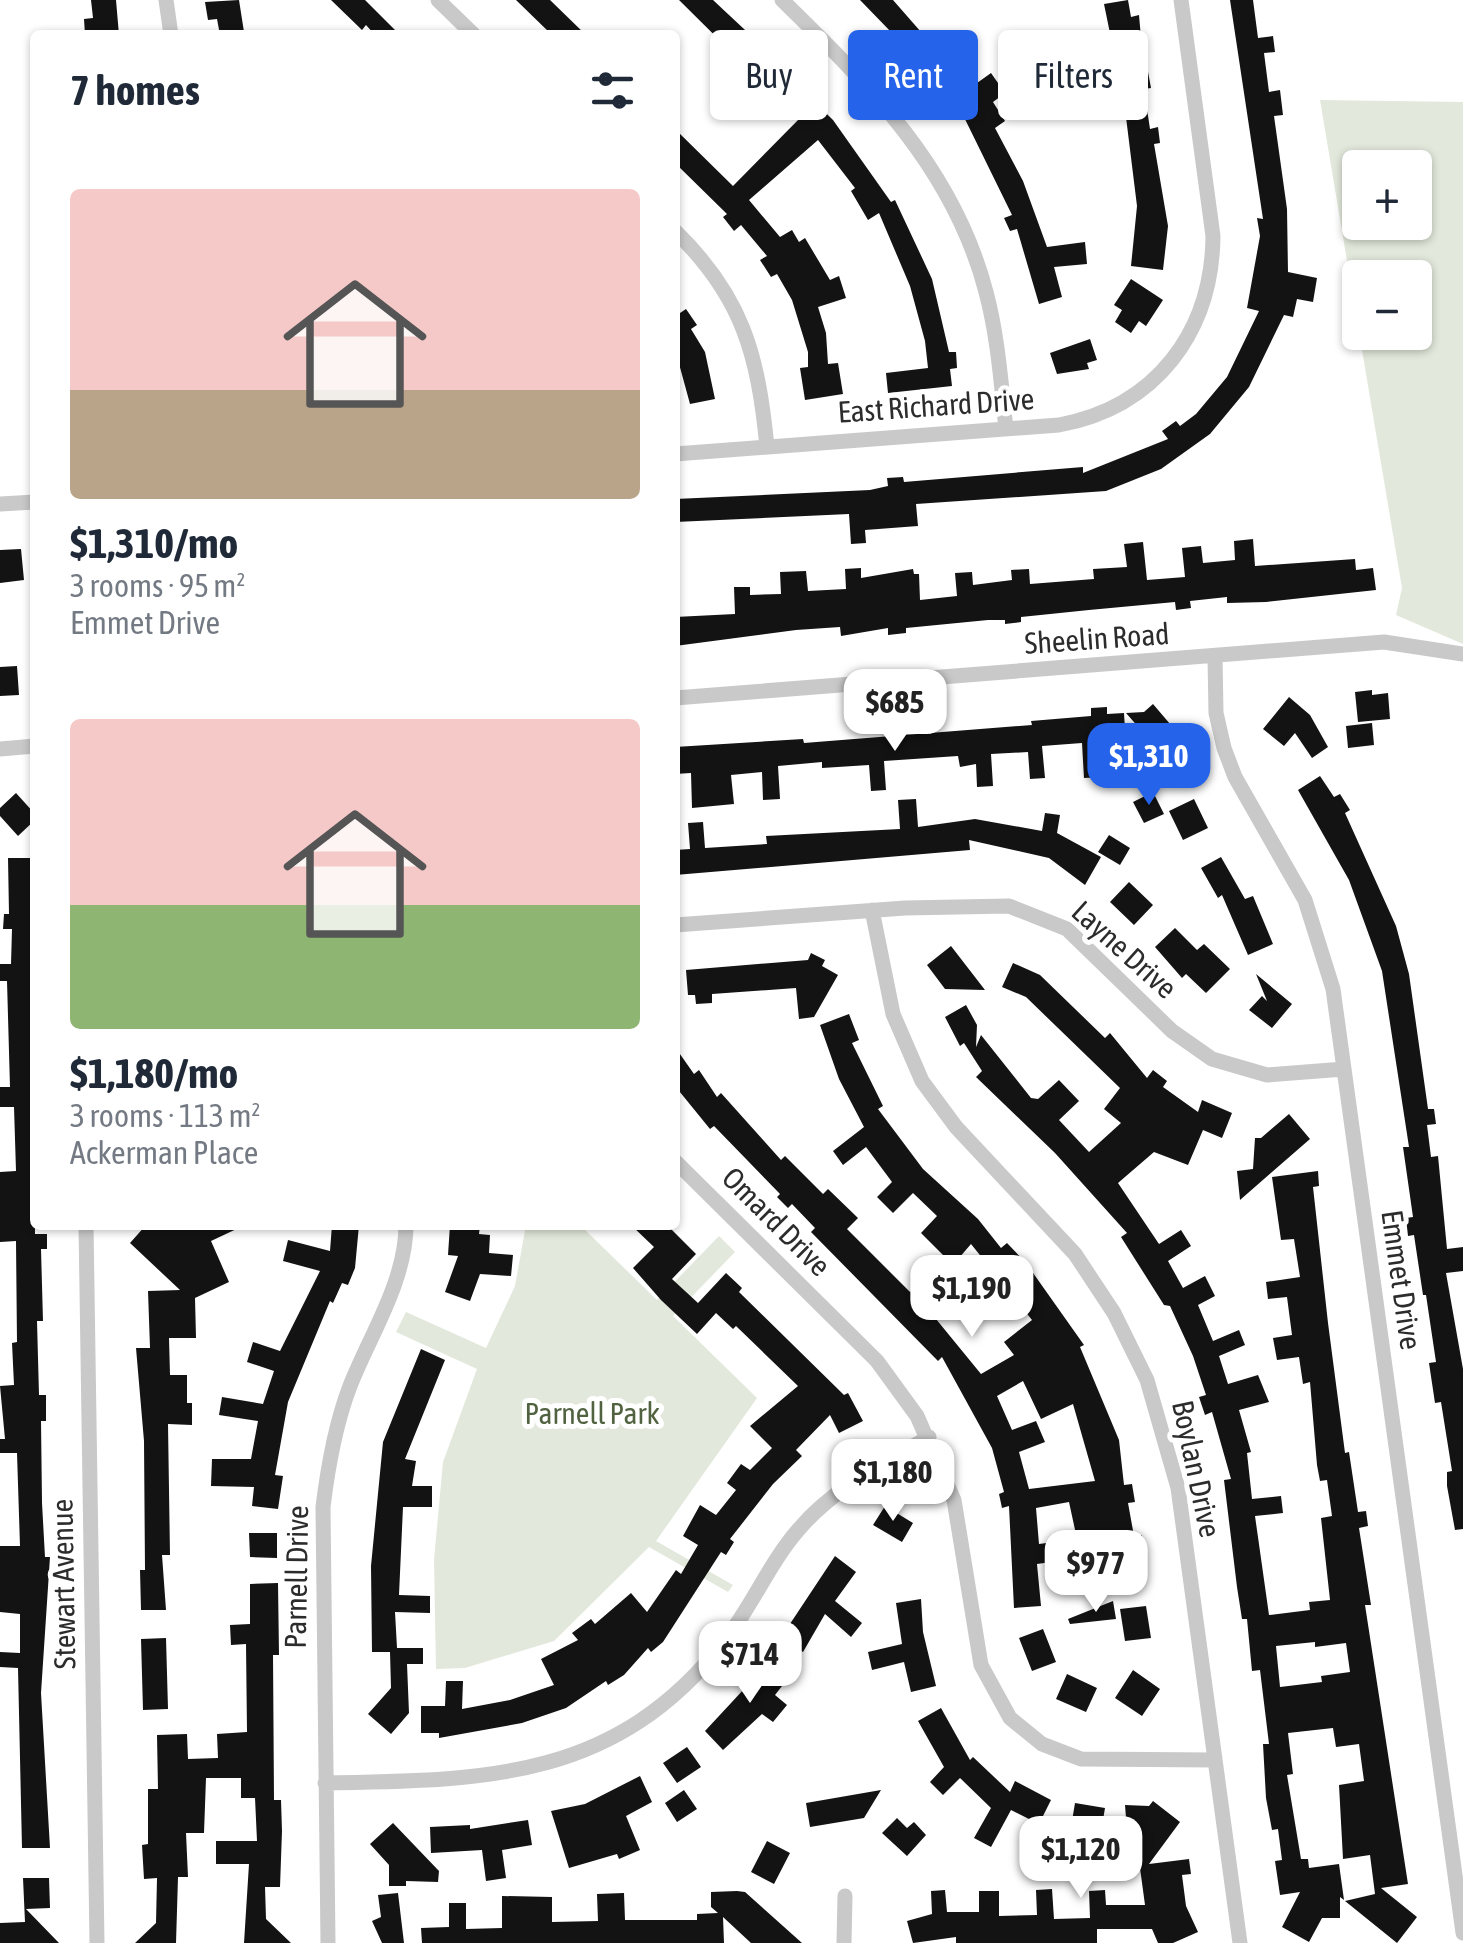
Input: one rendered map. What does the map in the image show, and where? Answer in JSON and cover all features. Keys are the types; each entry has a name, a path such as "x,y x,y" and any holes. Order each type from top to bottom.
{"street":[{"path":"166,0 170,30"},
{"path":"438,0 469,30"},
{"path":"782,0 874,90 943,185 986,292 1006,428"},
{"name":"East Richard Drive","path":"680,454 1059,425 1106,411 1156,379 1178,354 1206,302 1213,236 1180,0"},
{"path":"680,236 712,270 745,328 760,381 767,447"},
{"path":"0,504 30,502"},
{"name":"Sheelin Road","path":"680,698 1384,642 1463,654"},
{"name":"Emmet Drive","path":"1215,657 1216,713 1224,748 1250,805 1292,872 1316,929 1333,988 1463,1933"},
{"path":"0,749 30,746"},
{"name":"Layne Drive","path":"680,925 987,903 1032,911 1085,943 1172,1030 1212,1059 1266,1075 1344,1069"},
{"name":"Boylan Drive","path":"872,910 893,1014 922,1081 956,1127 1074,1254 1114,1313 1147,1380 1178,1488 1240,1943"},
{"name":"Omard Drive","path":"680,1166 877,1361 928,1436 954,1500 981,1665 992,1693 1010,1718 1042,1744 1081,1759 1215,1760"},
{"name":"Stewart Avenue","path":"86,1230 97,1943"},
{"name":"Parnell Drive","path":"328,1943 322,1539 327,1476 348,1392 402,1260 405,1230"},
{"path":"325,1783 496,1776 562,1759 622,1732 665,1702 709,1660 785,1546 816,1510 850,1483 928,1436"},
{"path":"844,1943 845,1896"}],"green space":[{"path":"1320,100 1463,102 1463,644 1396,615 1402,588 1362,350 1432,350 1432,260 1347,260 1344,240 1432,240 1432,150 1342,150 1342,231"},
{"name":"Parnell Park","path":"525,1230 585,1230 657,1300 719,1236 735,1252 673,1316 757,1398 656,1541 733,1585 728,1592 649,1547 554,1641 465,1668 436,1669 434,1560 443,1462 477,1369 396,1332 406,1312 486,1348 515,1286"}],"building":[{"path":"91,0 116,0 119,30 85,30 84,19 93,18"},
{"path":"239,0 244,30 219,30 217,19 208,20 205,2"},
{"path":"331,0 365,0 395,30 370,30 366,25 362,30"},
{"path":"516,0 550,0 581,30 547,30"},
{"path":"679,0 713,0 745,30 710,31"},
{"path":"860,0 893,0 919,30 889,30"},
{"path":"1128,0 1131,17 1139,15 1140,30 1109,30 1104,4"},
{"path":"1230,0 1253,0 1258,38 1273,36 1275,52 1264,53 1269,92 1280,90 1283,115 1274,116 1287,209 1288,272 1317,278 1313,302 1297,299 1293,317 1284,315 1249,387 1210,434 1161,469 1106,491 916,504 918,526 865,530 866,543 851,544 849,514 680,522 680,499 870,490 888,486 887,478 903,477 904,482 1083,467 1083,473 1168,439 1162,431 1176,421 1180,426 1196,414 1227,377 1259,311 1247,308 1260,236 1257,218 1263,219"},
{"path":"991,73 998,83 998,98 993,102 998,120 1005,121 995,128 1023,181 1047,247 1085,242 1087,264 1054,267 1062,297 1039,304 1017,229 1010,231 1004,218 1012,215 965,120 978,120 978,82"},
{"path":"828,115 891,202 895,200 932,279 949,352 956,352 957,368 950,369 952,386 888,393 886,373 928,368 910,286 879,213 868,220 851,191 855,188 818,140 749,200 780,237 792,230 799,242 805,238 830,280 839,276 846,298 818,307 826,333 828,364 838,363 843,394 805,400 800,368 808,367 808,352 792,300 777,274 771,277 760,260 767,256 741,225 734,231 723,217 727,214 680,168 680,134 733,186 798,120 828,120"},
{"path":"1148,116 1150,129 1158,127 1160,143 1154,144 1168,226 1163,270 1131,266 1137,206 1126,120 1148,120"},
{"path":"1131,279 1163,300 1146,326 1139,321 1131,333 1115,322 1122,310 1114,305"},
{"path":"686,309 697,325 691,329 705,352 715,399 690,404 680,367 680,313"},
{"path":"1090,339 1097,360 1087,363 1089,369 1057,374 1050,353"},
{"path":"1253,539 1255,566 1355,559 1356,570 1373,568 1376,590 1266,602 1227,603 1227,597 1190,601 1191,608 1176,610 1175,602 1021,617 1021,622 1005,624 1005,620 988,620 906,628 906,633 888,635 888,628 841,636 840,627 680,645 680,617 735,614 734,587 750,587 750,595 781,594 780,572 806,571 808,591 846,589 845,569 861,568 861,578 913,569 914,574 919,574 920,600 957,596 955,573 972,572 973,585 1012,580 1011,570 1029,569 1030,584 1094,579 1093,569 1127,567 1124,544 1143,542 1147,580 1185,577 1182,548 1201,546 1203,563 1235,560 1234,541"},
{"path":"21,549 24,580 0,583 0,550"},
{"path":"17,666 19,695 0,696 0,667"},
{"path":"1372,690 1372,695 1388,693 1390,719 1358,722 1355,692"},
{"path":"1289,697 1310,715 1328,747 1312,758 1295,733 1284,746 1263,729"},
{"path":"1153,704 1176,731 1171,736 1183,762 1166,770 1155,746 1126,713 1144,712"},
{"path":"1107,707 1107,714 1124,713 1126,746 1099,747 1102,777 1084,778 1082,743 1042,746 1045,778 1030,779 1028,752 991,754 993,786 977,787 976,764 960,767 958,756 884,761 886,790 871,791 869,765 822,768 822,762 778,766 780,799 763,800 762,772 731,775 734,804 692,808 691,773 680,774 680,747 803,739 804,743 1032,725 1031,721 1091,716 1091,708"},
{"path":"1372,723 1374,745 1348,748 1346,726"},
{"path":"1320,776 1334,797 1340,794 1350,810 1345,813 1396,926 1409,974 1428,1109 1434,1109 1436,1124 1427,1125 1431,1157 1438,1156 1447,1249 1463,1247 1463,1271 1446,1273 1463,1369 1463,1529 1455,1530 1447,1486 1447,1472 1452,1471 1441,1402 1435,1403 1429,1363 1436,1362 1426,1295 1414,1235 1408,1236 1406,1218 1413,1217 1403,1147 1409,1147 1382,971 1349,880 1298,790"},
{"path":"1153,792 1164,814 1144,823 1133,802"},
{"path":"16,793 30,808 30,825 18,836 0,816 0,808"},
{"path":"916,799 918,827 975,819 1042,831 1045,813 1060,815 1057,833 1101,857 1085,885 1049,858 969,840 970,850 680,875 680,850 690,849 688,823 703,822 705,848 767,844 766,836 900,829 898,800"},
{"path":"1194,799 1208,828 1183,840 1169,811"},
{"path":"1109,835 1130,848 1120,865 1098,852"},
{"path":"1221,857 1245,899 1253,896 1273,944 1248,955 1222,895 1218,898 1201,868"},
{"path":"8,858 30,858 30,1230 47,1234 47,1249 41,1249 43,1321 37,1321 39,1395 46,1395 46,1421 41,1421 42,1503 45,1557 50,1557 41,1693 50,1848 22,1848 18,1668 0,1667 0,1652 20,1653 20,1614 0,1612 0,1546 20,1546 17,1453 0,1453 0,1439 5,1439 0,1386 14,1385 12,1343 17,1342 16,1241 0,1242 0,1172 16,1171 14,1107 0,1107 0,1087 10,1087 7,981 0,981 0,964 11,964 12,929 3,929 4,914 9,914"},
{"path":"1129,882 1153,905 1134,925 1110,902"},
{"path":"1175,928 1197,950 1204,944 1230,969 1206,993 1186,974 1182,978 1155,947"},
{"path":"951,946 985,990 945,989 927,965"},
{"path":"811,953 825,960 822,966 838,975 814,1017 799,1019 796,988 712,994 712,1003 696,1004 695,995 688,995 686,970 808,960"},
{"path":"1013,963 1040,975 1105,1038 1110,1033 1147,1078 1153,1070 1167,1081 1163,1087 1198,1112 1202,1100 1232,1113 1222,1138 1203,1130 1188,1165 1154,1152 1118,1183 1159,1244 1181,1230 1191,1246 1168,1261 1183,1288 1205,1276 1215,1296 1198,1305 1213,1341 1239,1330 1245,1345 1219,1356 1228,1384 1258,1375 1269,1402 1239,1410 1251,1452 1247,1453 1252,1499 1281,1496 1283,1513 1255,1516 1269,1615 1310,1610 1309,1602 1330,1600 1321,1518 1332,1516 1327,1480 1320,1481 1317,1465 1310,1382 1303,1384 1299,1357 1277,1360 1273,1338 1292,1335 1287,1297 1268,1299 1266,1282 1300,1277 1294,1239 1281,1240 1272,1177 1318,1171 1319,1186 1313,1187 1328,1323 1345,1453 1349,1452 1358,1512 1366,1511 1368,1526 1359,1528 1371,1605 1365,1605 1408,1884 1381,1888 1417,1917 1397,1943 1345,1901 1375,1894 1370,1855 1343,1859 1339,1785 1364,1781 1359,1744 1336,1747 1333,1728 1288,1733 1293,1774 1287,1775 1301,1859 1308,1859 1309,1868 1339,1864 1344,1900 1340,1897 1340,1918 1322,1918 1309,1942 1282,1927 1300,1892 1280,1895 1275,1861 1282,1860 1278,1829 1272,1830 1266,1798 1263,1744 1269,1744 1260,1670 1252,1671 1247,1619 1242,1619 1224,1480 1231,1479 1212,1412 1205,1415 1199,1397 1206,1395 1193,1356 1170,1306 1164,1305 1121,1237 1127,1233 1055,1153 976,1077 982,1071 964,1043 960,1046 945,1017 966,1005 977,1025 976,1047 981,1035 1031,1098 1038,1099 1059,1080 1079,1101 1059,1120 1089,1152 1121,1123 1104,1109 1120,1088 1026,997 1002,987","holes":["1315,1642 1315,1647 1346,1643 1350,1672 1321,1676 1322,1682 1280,1687 1276,1646"]},
{"path":"1256,974 1292,1004 1272,1028 1249,1010 1262,996 1267,1001"},
{"path":"849,1014 859,1040 852,1043 883,1106 878,1109 923,1169 978,1219 1001,1248 1007,1243 1026,1263 1084,1345 1080,1347 1119,1440 1124,1485 1132,1484 1135,1502 1128,1503 1134,1536 1142,1535 1144,1554 1138,1554 1141,1577 1118,1580 1115,1561 1082,1566 1080,1558 1037,1564 1041,1606 1014,1608 1009,1506 1002,1508 999,1494 1004,1492 992,1448 942,1357 938,1361 811,1232 815,1228 792,1204 788,1208 777,1197 780,1194 714,1126 710,1129 680,1092 680,1054 694,1074 699,1070 717,1097 721,1093 781,1160 785,1156 823,1194 828,1189 858,1218 847,1229 910,1292 934,1269 950,1286 927,1308 981,1374 1014,1355 1004,1342 1032,1320 971,1244 953,1265 921,1233 937,1216 913,1193 893,1213 877,1197 892,1182 866,1147 843,1165 833,1151 864,1127 839,1079 820,1025","holes":["1023,1381 1041,1419 1073,1404 1095,1481 1029,1489 1019,1452 1045,1442 1036,1421 1012,1430 997,1396","1069,1502 1077,1539 1039,1544 1036,1508"]},
{"path":"1289,1114 1310,1139 1240,1200 1237,1171 1253,1169 1255,1138 1261,1138"},
{"path":"142,1230 234,1230 211,1241 229,1282 195,1298 196,1338 169,1338 170,1375 187,1375 192,1425 168,1424 170,1555 162,1555 166,1610 141,1610 140,1570 145,1570 144,1441 136,1348 150,1348 148,1291 180,1290 130,1243"},
{"path":"332,1230 359,1230 355,1268 348,1285 342,1283 333,1303 330,1301 288,1402 275,1475 283,1476 278,1509 252,1506 254,1487 211,1486 212,1459 251,1459 258,1421 219,1415 222,1397 263,1404 274,1371 247,1362 253,1342 280,1351 320,1271 283,1261 288,1240 330,1251"},
{"path":"450,1230 479,1230 479,1234 490,1235 489,1253 513,1255 511,1276 480,1274 470,1301 445,1292 458,1256 448,1255"},
{"path":"636,1230 672,1230 696,1254 672,1279 698,1303 726,1273 742,1288 739,1292 844,1395 848,1393 863,1421 839,1433 830,1415 796,1450 802,1456 773,1484 730,1539 734,1542 726,1555 721,1552 663,1642 651,1652 648,1648 624,1675 608,1685 606,1681 566,1708 522,1723 439,1738 439,1733 421,1733 421,1706 445,1706 446,1681 463,1681 462,1709 510,1700 554,1685 541,1659 578,1640 572,1633 591,1619 595,1624 631,1593 647,1612 676,1570 681,1574 698,1545 683,1536 700,1505 716,1515 736,1490 727,1483 741,1464 750,1470 772,1448 750,1426 798,1386 736,1326 733,1329 716,1313 697,1334 661,1300 633,1268 654,1247"},
{"path":"421,1349 445,1360 405,1459 416,1461 412,1486 432,1486 432,1507 403,1507 399,1595 430,1596 430,1613 395,1612 397,1648 423,1648 423,1664 407,1664 409,1713 391,1734 368,1714 391,1688 390,1652 372,1652 371,1566 383,1442"},
{"path":"885,1506 913,1523 902,1542 873,1525"},
{"path":"249,1533 277,1533 277,1558 250,1557"},
{"path":"835,1556 856,1572 835,1601 862,1623 851,1637 825,1614 803,1652 780,1639"},
{"path":"278,1583 279,1655 273,1655 274,1800 281,1800 282,1831 280,1887 265,1887 266,1919 291,1943 244,1943 249,1864 216,1864 216,1841 257,1841 255,1798 241,1798 241,1778 206,1778 204,1833 186,1833 188,1877 178,1877 176,1943 135,1943 156,1923 157,1878 144,1879 142,1845 148,1844 148,1789 158,1789 157,1735 187,1734 188,1759 218,1758 217,1734 247,1732 246,1644 231,1645 230,1625 250,1624 250,1584"},
{"path":"921,1599 923,1632 936,1686 911,1692 904,1662 872,1670 868,1652 902,1644 896,1603"},
{"path":"1113,1601 1116,1619 1070,1624 1068,1619"},
{"path":"1146,1606 1151,1638 1125,1641 1120,1609"},
{"path":"1043,1629 1056,1662 1032,1671 1019,1638"},
{"path":"166,1638 168,1709 143,1710 141,1639"},
{"path":"770,1661 789,1677 775,1695 787,1705 773,1722 762,1714 723,1750 705,1731"},
{"path":"1133,1670 1160,1689 1142,1716 1115,1698"},
{"path":"1067,1674 1097,1688 1086,1712 1056,1699"},
{"path":"941,1708 970,1760 973,1757 1010,1792 1015,1781 1051,1800 1039,1824 1011,1810 991,1847 974,1838 991,1808 960,1778 943,1795 930,1782 944,1767 918,1721"},
{"path":"687,1747 701,1767 677,1783 663,1763"},
{"path":"640,1776 652,1802 626,1816 640,1850 619,1859 617,1854 569,1868 551,1811 585,1804"},
{"path":"684,1790 697,1809 677,1822 665,1803"},
{"path":"881,1790 864,1818 810,1827 806,1803"},
{"path":"1153,1801 1180,1822 1149,1864 1189,1859 1191,1874 1182,1875 1186,1906 1198,1932 1173,1943 1158,1943 1152,1929 1097,1929 1097,1943 956,1943 956,1937 913,1943 907,1921 932,1914 931,1891 945,1890 947,1912 979,1912 979,1891 999,1891 999,1916 1037,1915 1036,1890 1052,1889 1054,1919 1090,1918 1089,1891 1105,1890 1106,1905 1145,1905 1140,1868 1130,1869 1125,1805 1149,1806"},
{"path":"1075,1803 1105,1808 1101,1832 1071,1827"},
{"path":"897,1818 907,1828 914,1822 926,1835 907,1856 882,1833"},
{"path":"528,1820 532,1845 502,1850 506,1878 486,1881 482,1850 431,1853 430,1827 470,1825 470,1829"},
{"path":"393,1823 439,1871 438,1882 406,1881 406,1886 389,1886 389,1865 370,1844"},
{"path":"767,1841 790,1853 774,1884 751,1872"},
{"path":"23,1878 49,1878 50,1908 26,1909 59,1943 0,1943 0,1923 25,1922"},
{"path":"711,1892 745,1892 802,1943 751,1943 723,1917 724,1943 422,1943 421,1928 449,1927 449,1903 466,1903 466,1929 502,1928 502,1896 552,1897 552,1922 598,1921 597,1894 624,1893 625,1920 697,1920 697,1914 718,1913 711,1907"},
{"path":"398,1893 404,1943 382,1943 372,1921 381,1917 378,1895"}]}
